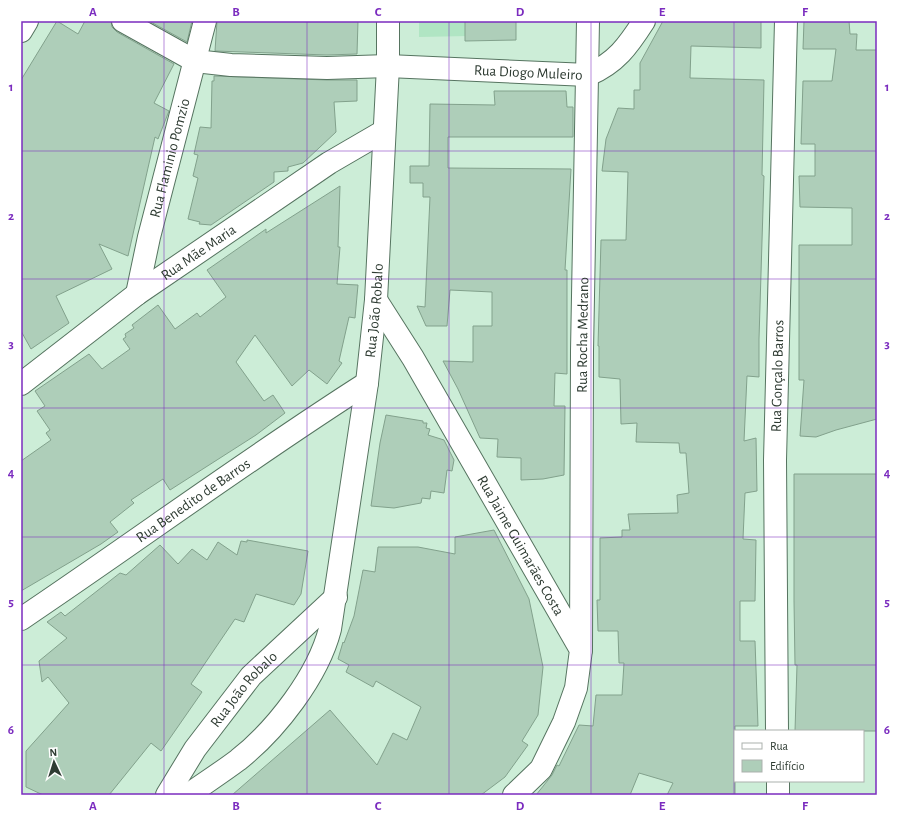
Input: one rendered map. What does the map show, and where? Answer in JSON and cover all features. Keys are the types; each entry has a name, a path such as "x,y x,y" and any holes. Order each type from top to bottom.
{"street":[{"path":"21,31 27,21"},
{"path":"123,21 195,61"},
{"name":"Rua Flaminio Pomzio","path":"137,294 149,237 205,21"},
{"name":"Rua João Robalo","path":"188,795 239,759 267,732 298,694 317,665 325,648 336,597 367,383 376,300 388,66 388,21"},
{"name":"Rua Rocha Medrano","path":"581,650 582,351 588,21"},
{"name":"Rua Diogo Muleiro","path":"195,61 231,65 327,68 388,66 588,75 604,68 619,57 644,21"},
{"name":"Rua Gonçalo Barros","path":"777,730 775,460 786,21"},
{"name":"Rua Mãe Maria","path":"21,384 137,294 316,172 384,131"},
{"name":"Rua Jaime Guimarães Costa","path":"376,300 417,365 581,650"},
{"name":"Rua Benedito de Barros","path":"21,620 143,537 294,430 367,383"},
{"name":"Rua João Robalo","path":"166,795 195,749 251,676 336,597"},
{"path":"514,795 541,769 555,740 576,688 581,650"},
{"path":"778,782 778,795"}],"green space":[{"path":"419,21 467,21 468,36 419,37"}],"building":[{"path":"57,21 78,34 85,21 111,21 112,27 117,32 174,64 154,103 169,111 158,139 155,137 128,256 99,244 112,269 56,296 69,323 31,349 21,331 21,80"},
{"path":"149,21 192,21 187,42"},
{"path":"217,21 358,21 357,54 327,55 215,51"},
{"path":"465,21 516,21 516,40 465,41"},
{"path":"663,21 761,21 761,48 691,46 690,78 764,80 762,175 764,176 759,377 747,376 744,441 756,438 757,491 745,493 743,539 756,540 755,601 740,601 740,641 755,641 758,726 735,726 735,795 667,795 673,783 639,773 630,795 536,795 552,775 557,765 559,766 579,725 593,726 596,695 622,695 624,663 619,663 618,631 598,631 597,600 600,600 600,538 622,537 622,530 630,530 628,514 678,513 677,495 689,493 686,453 680,453 679,443 636,442 637,423 621,424 620,379 599,377 598,346 601,240 626,240 628,172 602,171 606,139 618,108 634,109 634,90 640,90 640,63"},
{"path":"804,21 849,21 850,34 857,34 856,50 877,50 877,419 816,437 800,436 804,380 799,380 799,245 852,245 852,208 800,207 799,176 815,176 815,144 801,144 803,81 832,81 836,49 803,49"},
{"path":"214,76 357,80 357,101 334,102 336,132 303,163 288,167 288,171 274,172 274,182 211,225 199,224 200,222 188,219 198,178 193,176 198,155 194,154 200,127 211,128 212,81 214,81"},
{"path":"494,91 566,91 567,107 573,107 573,137 448,137 448,168 571,169 565,270 567,270 567,374 555,373 554,406 565,406 564,475 543,479 521,480 521,458 497,457 498,439 480,438 458,389 443,361 473,362 473,326 492,326 492,292 450,290 447,326 426,326 417,306 425,307 430,197 423,197 423,183 410,183 410,166 429,166 430,104 495,105"},
{"path":"340,186 338,247 340,247 337,284 358,285 355,318 349,317 339,361 342,363 327,384 309,370 292,386 255,335 236,362 264,401 273,395 285,413 256,435 170,490 163,479 131,500 134,503 110,522 118,532 101,544 21,591 21,461 51,440 46,433 50,430 37,411 45,406 35,391 89,354 102,369 130,349 123,339 126,337 125,334 134,328 132,325 158,305 175,329 197,313 200,317 226,297 207,270 266,229 266,233"},
{"path":"386,415 423,421 423,423 427,423 426,428 430,429 428,435 444,440 454,460 452,471 447,470 444,493 431,491 430,499 422,498 421,503 394,508 371,506 380,443"},
{"path":"794,474 877,474 877,731 795,730 797,665 795,665"},
{"path":"494,530 529,599 543,667 538,715 522,741 528,745 505,777 481,795 232,795 330,710 377,765 393,733 407,740 421,707 376,681 373,687 346,672 349,665 338,659 343,642 344,643 354,616 363,570 375,572 378,547 418,547 455,554 455,537"},
{"path":"247,540 308,551 301,594 294,605 256,594 244,622 235,619 191,684 202,692 161,751 151,743 109,795 43,795 26,787 26,751 69,703 48,677 42,682 39,661 67,638 47,622 61,612 65,616 120,573 126,575 160,545 178,564 192,549 207,560 218,542 237,555 241,541 247,542"}]}
